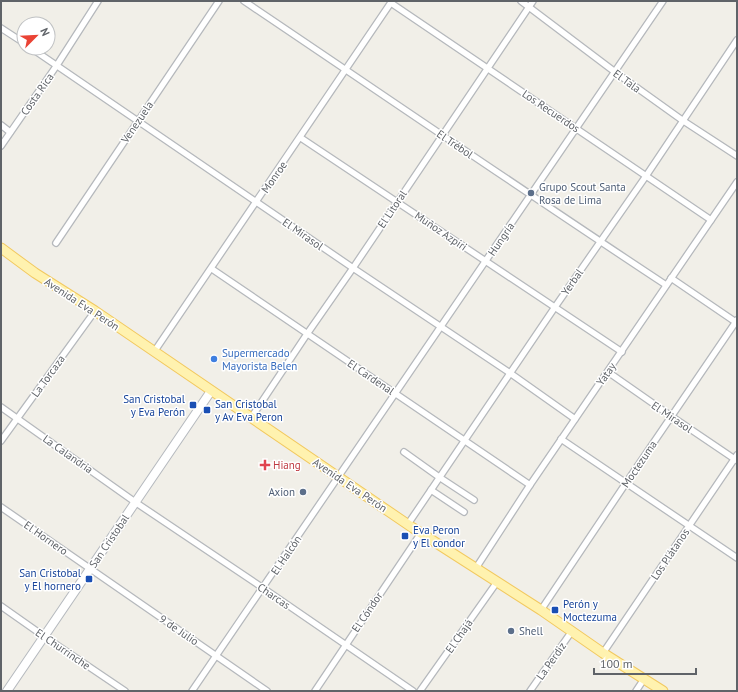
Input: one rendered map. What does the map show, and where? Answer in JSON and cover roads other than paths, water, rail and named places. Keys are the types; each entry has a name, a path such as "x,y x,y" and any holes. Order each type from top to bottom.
{"main road":[{"name":"Avenida Eva Perón","path":"1,248 35,273 94,311 421,533 663,691"}],"street":[{"name":"Costa Rica","path":"1,146 98,1"},
{"name":"Venezuela","path":"56,243 219,1"},
{"name":"El Trébol","path":"244,1 346,69 442,136 666,285"},
{"name":"El Tala","path":"521,1 615,72 682,120 737,156"},
{"name":"El Litoral","path":"251,418 533,1"},
{"name":"Hungría","path":"339,477 664,1"},
{"name":"Monroe","path":"154,352 212,269 392,2"},
{"name":"Los Recuerdos","path":"392,2 711,220"},
{"path":"1,28 16,38"},
{"name":"Yerbal","path":"408,524 737,40"},
{"name":"El Mirasol","path":"43,56 575,418"},
{"path":"1,125 10,132"},
{"name":"Muñoz Azpiri","path":"301,138 622,352"},
{"name":"Yatay","path":"476,568 575,418 622,352 737,182"},
{"name":"El Cardenal","path":"212,269 530,485"},
{"path":"671,278 736,322"},
{"name":"La Torcaza","path":"1,441 94,311"},
{"name":"Moctezuma","path":"541,610 736,322"},
{"name":"El Mirasol","path":"608,372 671,416 736,458"},
{"name":"San Cristobal","path":"7,691 211,391"},
{"name":"La Calandria","path":"1,407 135,502"},
{"path":"561,439 737,558"},
{"path":"404,452 474,500"},
{"name":"Los Plátanos","path":"604,653 736,458"},
{"name":"El Halcón","path":"192,691 339,477"},
{"path":"430,490 464,512"},
{"name":"Charcas","path":"135,502 413,691"},
{"name":"El Hornero","path":"1,507 90,569"},
{"name":"El Cóndor","path":"315,691 421,533"},
{"name":"9 de Julio","path":"90,569 267,691"},
{"name":"El Chajá","path":"420,691 497,582"},
{"name":"El Churrinche","path":"1,606 125,691"},
{"name":"La Perdiz","path":"530,691 572,631"},
{"path":"636,691 644,679"}],"place":[{"name":"Grupo Scout Santa Rosa de Lima","path":"531,193"},
{"name":"Supermercado Mayorista Belen","path":"214,359"},
{"name":"San Cristobal y Eva Perón","path":"193,405"},
{"name":"San Cristobal y Av Eva Peron","path":"207,410"},
{"name":"Hiang","path":"265,465"},
{"name":"Axion","path":"303,492"},
{"name":"Eva Peron y El condor","path":"405,536"},
{"name":"San Cristobal y El hornero","path":"89,579"},
{"name":"Perón y Moctezuma","path":"555,610"},
{"name":"Shell","path":"511,631"}]}
